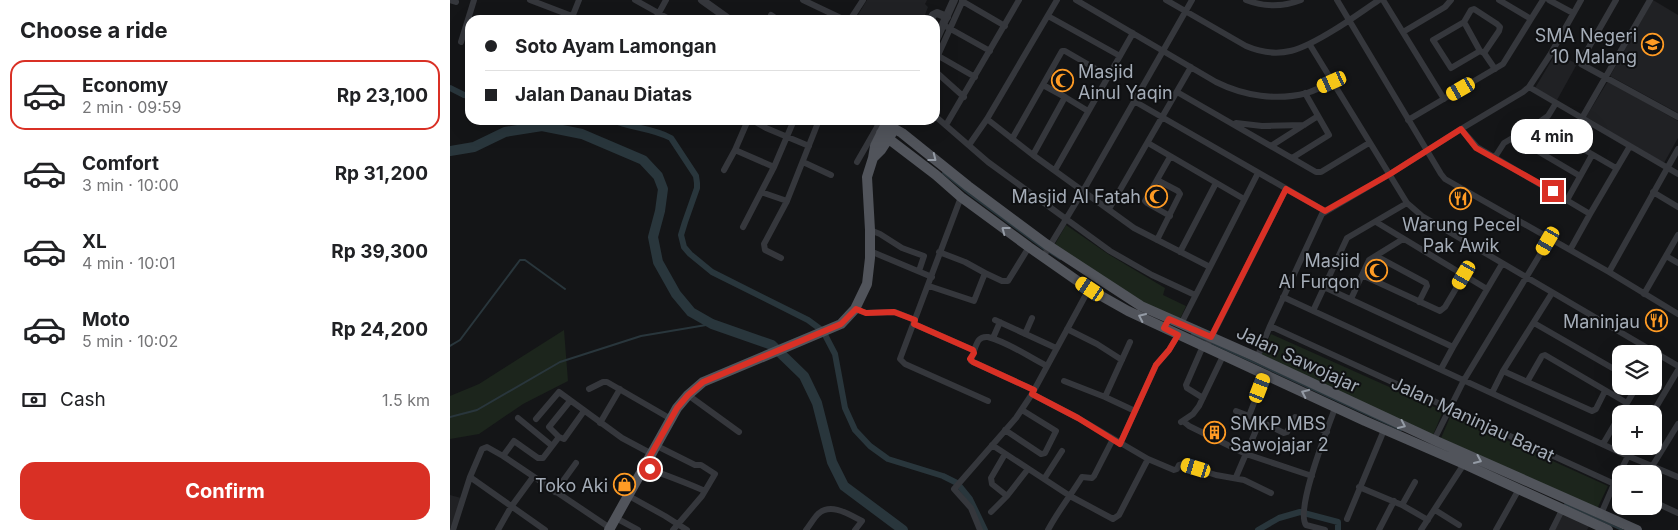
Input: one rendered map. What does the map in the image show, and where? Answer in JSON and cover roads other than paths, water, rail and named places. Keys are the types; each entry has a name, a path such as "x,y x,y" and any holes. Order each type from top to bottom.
{"main road":[{"path":"609,529 677,408 688,395 703,382 846,320 856,309 867,284 870,251 866,181 875,146 884,126"},
{"name":"Jalan Sawojajar","path":"884,126 961,196 1029,247 1047,251 1141,306 1167,323 1178,335 1208,342 1253,361 1367,416 1384,430 1464,464 1562,510 1638,530"},
{"name":"Jalan Sawojajar","path":"884,126 968,186 1090,289 1128,311 1167,323 1181,324 1208,342 1223,356 1253,361 1265,374 1335,408 1367,416 1434,440 1595,519 1608,530"}],"street":[{"path":"472,15 474,0"},
{"path":"530,0 564,15"},
{"path":"572,15 579,0"},
{"path":"635,0 654,15"},
{"path":"658,15 666,0"},
{"path":"803,0 834,15"},
{"path":"853,15 863,0"},
{"path":"940,33 960,0 1005,26"},
{"path":"946,125 1019,0"},
{"path":"970,145 1057,0"},
{"path":"1076,0 1216,82 1240,92 1275,97 1306,93 1332,82"},
{"path":"1166,0 1239,43 1259,52 1285,52 1310,45 1379,0"},
{"path":"1047,251 1192,0"},
{"path":"1246,0 1268,5 1286,5 1301,0"},
{"path":"1337,0 1427,152 1441,174 1449,182 1549,240 1609,272 1678,314"},
{"path":"1383,0 1444,99"},
{"path":"1403,32 1445,7 1451,0"},
{"path":"1499,0 1531,19"},
{"path":"1408,120 1506,61 1543,0"},
{"path":"1548,0 1573,13"},
{"path":"1253,361 1320,216 1325,211 1427,152 1529,87 1550,55 1581,0"},
{"path":"1616,0 1581,62 1585,67 1678,117"},
{"path":"1582,118 1650,0"},
{"path":"706,1 724,15"},
{"path":"1474,9 1500,27 1500,31 1482,52 1450,68 1435,44 1434,39 1464,22 1471,10 1474,9"},
{"path":"940,16 946,23 990,51"},
{"path":"1048,16 1120,56"},
{"path":"1464,22 1495,69"},
{"path":"940,43 946,23"},
{"path":"461,42 465,33"},
{"path":"1055,170 1133,33"},
{"path":"1310,45 1407,203 1422,216 1640,345"},
{"path":"1012,139 1063,51 1108,76"},
{"path":"940,59 975,77"},
{"path":"1109,209 1191,67"},
{"path":"940,75 964,96"},
{"path":"1043,85 1088,111"},
{"path":"1529,87 1678,174"},
{"path":"1177,92 1316,172 1369,142"},
{"path":"1292,158 1328,136 1306,93"},
{"path":"1033,155 1065,97"},
{"path":"1134,101 1325,211"},
{"path":"1495,157 1502,145 1548,116 1556,103"},
{"path":"1271,146 1318,116"},
{"path":"987,119 1033,155 1139,231 1210,267"},
{"path":"940,120 988,162 1066,219 1152,275 1195,295"},
{"path":"1232,123 1262,126 1304,125"},
{"path":"1538,123 1616,168"},
{"path":"724,170 746,125"},
{"path":"762,125 809,146"},
{"path":"743,227 774,167 792,125"},
{"path":"781,258 765,250 764,244 787,202 817,125"},
{"path":"857,162 884,126"},
{"path":"1461,129 1472,144 1590,214"},
{"path":"1514,137 1580,176"},
{"path":"1148,143 1244,199"},
{"path":"1570,250 1630,146"},
{"path":"1609,272 1678,149"},
{"path":"735,150 774,167"},
{"path":"1567,200 1592,155"},
{"path":"1170,156 1146,199 1146,202 1170,216"},
{"path":"803,162 831,175"},
{"path":"1181,324 1258,173"},
{"path":"1157,180 1180,193 1157,240"},
{"path":"1180,252 1216,183"},
{"path":"1203,398 1187,388 1186,385 1286,189"},
{"path":"761,192 787,202"},
{"path":"1653,192 1678,207"},
{"path":"961,196 939,252 929,286 901,361 988,401"},
{"path":"1313,311 1347,238 1407,203"},
{"path":"1376,222 1487,289"},
{"path":"870,230 902,248 924,256 919,271"},
{"path":"1644,294 1678,236"},
{"path":"1351,299 1369,260 1403,238"},
{"path":"1434,440 1464,380 1549,240"},
{"path":"939,252 965,262 1003,281 1008,281 1029,247"},
{"path":"870,251 932,276"},
{"path":"1376,256 1426,283 1427,286 1419,302"},
{"path":"1666,256 1678,263"},
{"path":"1441,369 1452,346 1502,264"},
{"path":"929,286 974,300 985,273"},
{"path":"1362,275 1438,311 1442,311 1464,275"},
{"path":"1324,287 1452,346"},
{"path":"980,530 971,508 954,489 1022,410 1090,289"},
{"path":"1492,393 1526,333 1552,293"},
{"path":"1283,297 1628,456 1653,465 1678,424"},
{"path":"856,309 866,313 894,312 974,351"},
{"path":"1025,334 1032,318"},
{"path":"993,338 997,321 1056,348"},
{"path":"1534,323 1612,368"},
{"name":"Jalan Maninjau Barat","path":"1270,326 1612,483"},
{"path":"1067,329 1097,344 1122,360"},
{"path":"1120,444 1156,365 1169,350 1178,335"},
{"path":"1047,366 1030,358 1022,351 993,338 981,337 971,361 1033,392 1148,459 1174,470 1181,464 1216,475 1236,477 1271,493"},
{"path":"1105,397 1130,342"},
{"path":"1527,382 1543,355 1628,403"},
{"path":"1223,356 1203,398 1193,414 1182,422 1246,454 1312,476"},
{"path":"1662,358 1678,366"},
{"path":"1657,405 1678,370"},
{"path":"1504,371 1592,411 1596,409 1605,390"},
{"path":"1249,416 1265,374"},
{"path":"588,390 605,381 671,419"},
{"path":"1064,381 1136,411"},
{"path":"600,423 620,389"},
{"path":"536,419 560,393 622,438 695,465 701,465 714,473 715,477 705,491 673,530"},
{"path":"688,395 739,432"},
{"path":"1603,444 1632,395"},
{"path":"570,401 549,427 558,437 564,439 584,411"},
{"path":"1325,530 1307,526 1303,518 1303,509 1335,408"},
{"path":"1005,430 1041,454 1045,453 1056,431 1022,410"},
{"path":"1236,411 1286,433 1296,417 1326,432"},
{"path":"518,418 551,445"},
{"path":"1236,477 1260,421"},
{"path":"1348,519 1359,487 1384,430"},
{"path":"503,456 514,441 540,459 543,458 558,437"},
{"path":"1048,530 1082,477 1092,478 1094,476 1113,439"},
{"path":"992,445 1070,496 1109,518 1116,518 1119,515 1148,459"},
{"path":"453,530 470,477 482,449 487,447 609,529"},
{"path":"1044,479 1062,451"},
{"path":"1005,454 991,478 991,482 1007,496"},
{"path":"1624,465 1628,456"},
{"path":"555,492 576,463"},
{"path":"1421,530 1464,464"},
{"path":"644,467 705,491"},
{"path":"991,512 1007,496 1028,469"},
{"path":"1662,469 1678,476"},
{"path":"470,477 535,527 545,530"},
{"path":"498,530 511,507 533,477"},
{"path":"1402,505 1415,482"},
{"path":"1359,487 1394,501 1428,520"},
{"path":"1595,519 1612,488"},
{"path":"1496,530 1519,489"},
{"path":"629,496 687,530"},
{"path":"1379,530 1394,501"},
{"path":"1662,506 1678,513"},
{"path":"806,530 818,514 828,509 841,511 862,521 855,530"},
{"path":"1435,510 1459,525"},
{"path":"1552,530 1562,510"},
{"path":"616,518 638,530"}],"waterway":[{"path":"450,88 465,95"},
{"path":"627,125 657,132 671,138 696,176 697,188 681,235 684,247 690,254 712,272 808,320 823,331 835,354 845,408 855,430 870,446 888,459 943,476 957,483 970,499 985,530"},
{"path":"450,151 474,147 505,132 542,126 582,134 643,160 658,176 663,189 660,211 653,237 658,262 676,294 691,312 712,324 772,345 804,376 817,403 832,462 844,486 903,530"},
{"path":"943,173 1045,250"},
{"path":"1049,252 1060,259"},
{"path":"450,346 460,340 520,260 525,260 565,289"},
{"path":"450,417 477,410 560,362 641,336 712,324"},
{"path":"1192,334 1401,430"},
{"path":"1565,504 1622,530"},
{"path":"1258,530 1279,518 1300,512 1338,522 1338,530"}],"place":[{"name":"SMA Negeri 10 Malang","path":"1653,45"},
{"name":"Masjid Ainul Yaqin","path":"1062,81"},
{"name":"Masjid Al Fatah","path":"1157,196"},
{"name":"Warung Pecel Pak Awik","path":"1461,199"},
{"name":"Masjid Al Furqon","path":"1376,270"},
{"name":"Maninjau","path":"1656,321"},
{"name":"SMKP MBS Sawojajar 2","path":"1214,433"},
{"name":"Toko Aki","path":"624,485"}]}
